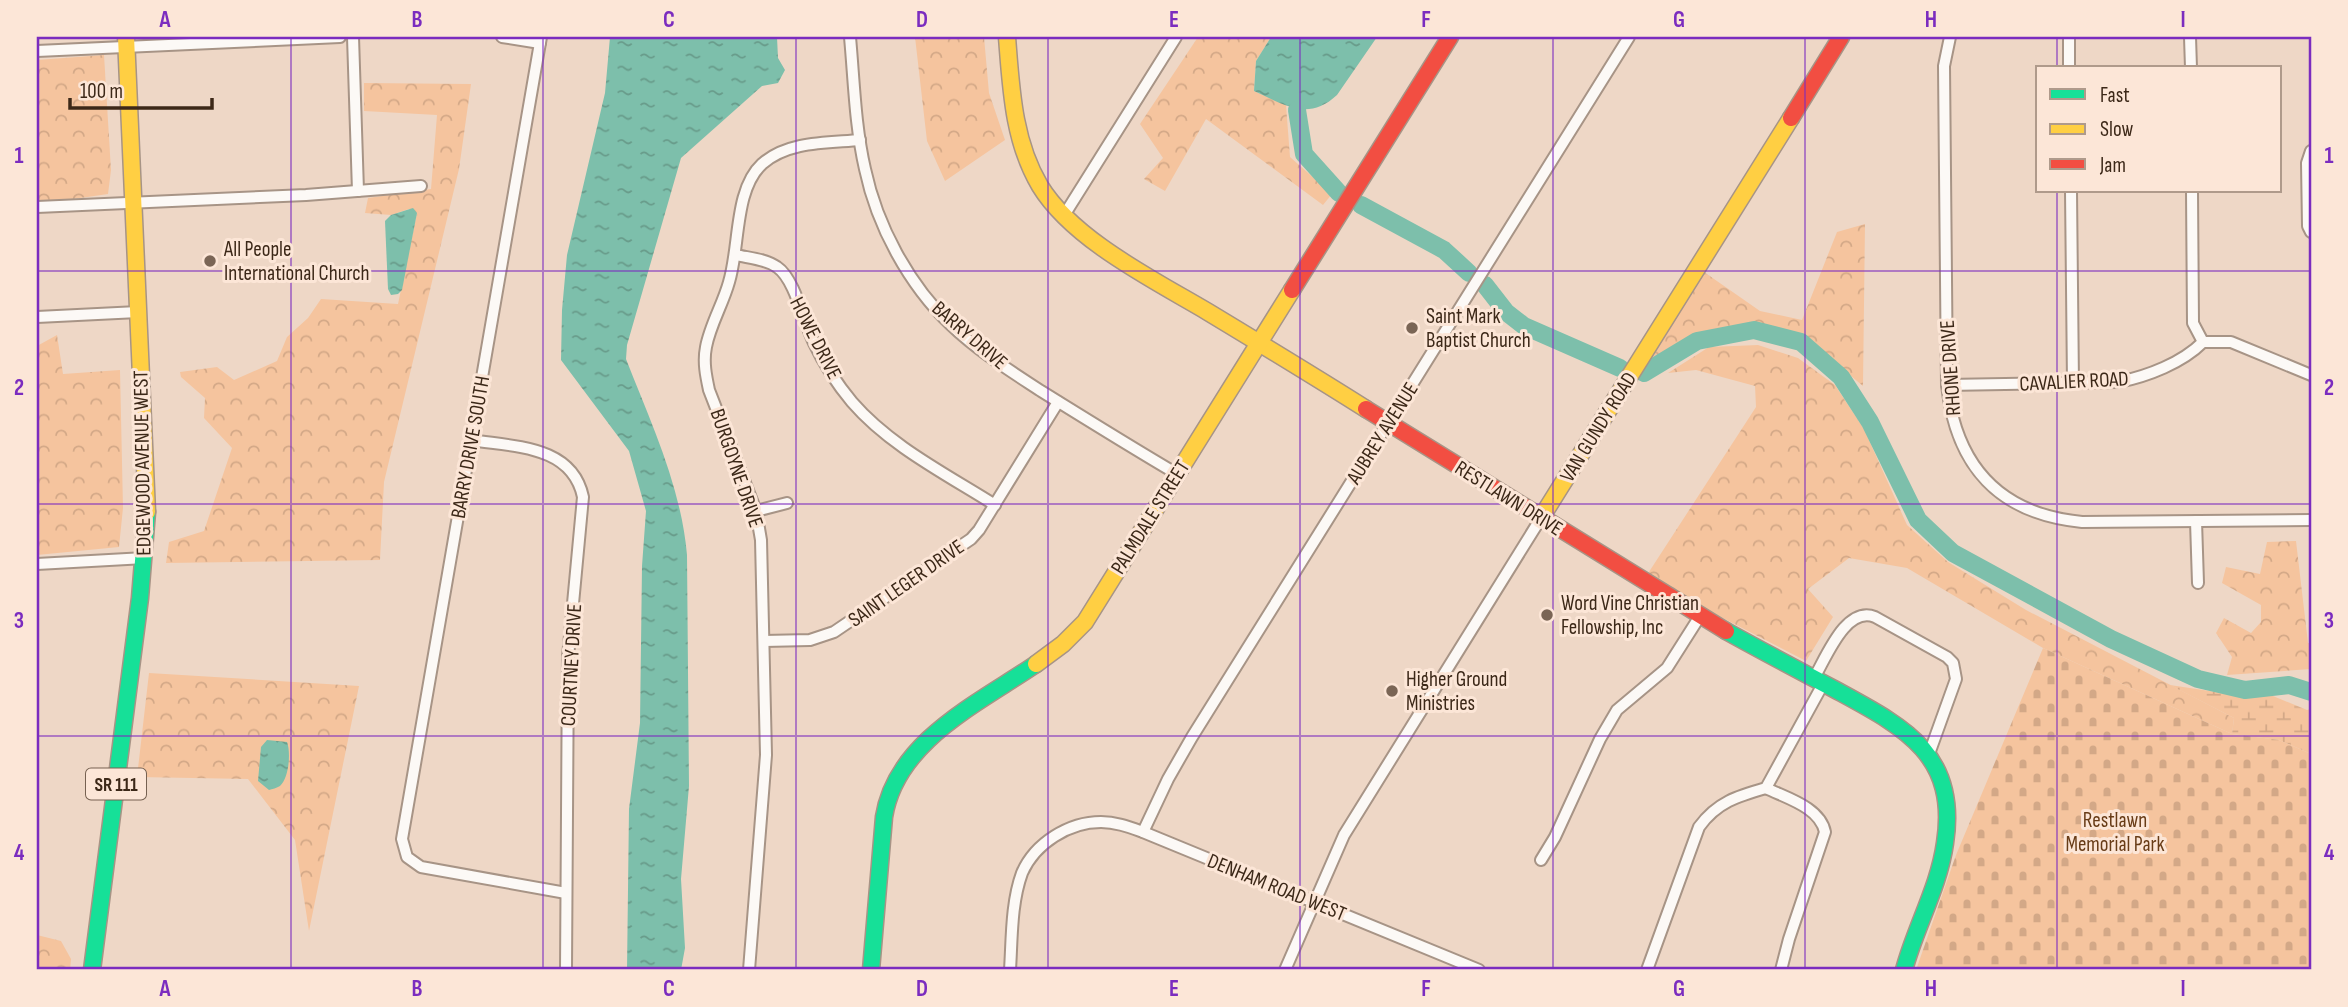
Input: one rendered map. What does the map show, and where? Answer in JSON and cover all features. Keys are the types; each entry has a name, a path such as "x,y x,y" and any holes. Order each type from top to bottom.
{"street":[{"path":"37,51 127,41 340,37"},
{"path":"353,37 358,191"},
{"path":"502,37 541,40"},
{"name":"BARRY DRIVE","path":"850,37 865,170 877,208 892,242 919,288 950,324 996,362 1177,474"},
{"name":"RESTLAWN DRIVE","path":"1007,37 1018,135 1024,155 1043,194 1063,217 1099,244 1700,616 1905,731 1929,754 1937,768 1947,800 1948,838 1944,859 1904,970"},
{"path":"1063,217 1176,37"},
{"name":"PALMDALE STREET","path":"871,970 886,809 903,768 937,732 1055,652 1085,622 1450,37"},
{"name":"AUBREY AVENUE","path":"1143,832 1192,737 1629,37"},
{"name":"VAN GUNDY ROAD","path":"1285,970 1343,835 1841,37"},
{"name":"RHONE DRIVE","path":"1950,37 1944,66 1947,385 1950,410 1963,450 1983,478 2024,508 2042,515 2082,522 2311,520"},
{"path":"2069,37 2069,66"},
{"path":"2190,37 2190,66"},
{"name":"BARRY DRIVE SOUTH","path":"541,40 402,839 407,857 421,867 566,893"},
{"name":"EDGEWOOD AVENUE WEST","path":"92,970 145,558 147,510 127,41"},
{"name":"BURGOYNE DRIVE","path":"749,970 766,755 761,540 755,511 709,390 704,360 708,337 729,284 736,256 741,207 749,182 762,165 776,154 792,148 860,140"},
{"path":"2311,151 2306,163 2308,226 2311,232"},
{"path":"37,208 421,186"},
{"path":"2071,192 2073,383"},
{"path":"2192,192 2193,323 2203,342 2231,342 2311,375"},
{"name":"HOWE DRIVE","path":"736,256 769,263 785,274 826,367 870,421 909,451 995,505"},
{"path":"37,317 138,312"},
{"name":"CAVALIER ROAD","path":"1947,385 2119,382 2137,378 2190,355 2203,342"},
{"name":"SAINT LEGER DRIVE","path":"764,641 810,640 834,632 971,539 1058,402"},
{"name":"COURTNEY DRIVE","path":"471,440 545,453 558,458 575,475 583,497 568,657 566,970"},
{"path":"755,511 787,503"},
{"path":"2196,521 2199,583"},
{"path":"37,564 145,558"},
{"path":"1541,860 1617,710 1667,668 1700,616"},
{"path":"1647,970 1699,827 1714,809 1723,803 1766,788 1845,626 1858,616 1875,617 1947,657 1953,663 1956,679 1929,754"},
{"path":"1766,788 1812,812 1819,818 1825,832 1781,970"},
{"name":"DENHAM ROAD WEST","path":"1010,970 1015,902 1021,875 1035,853 1058,834 1072,828 1102,822 1143,832 1464,967 1479,970"}],"green space":[{"path":"915,37 984,37 989,93 1005,140 945,181 927,141"},
{"path":"1198,37 1271,37 1256,61 1254,91 1286,105 1290,157 1332,194 1323,205 1206,119 1165,191 1144,179 1163,158 1140,124"},
{"path":"104,55 111,170 108,194 39,204 37,60"},
{"path":"364,83 471,84 459,169 384,482 380,560 166,563 169,542 204,531 232,448 204,418 205,398 181,377 180,372 217,367 234,380 277,361 287,337 308,318 321,299 398,304 417,213 409,209 391,215 365,213 368,198 431,189 437,115 364,111"},
{"path":"1865,224 1863,386 1804,337 1754,324 1693,335 1651,359 1704,272 1760,311 1802,320 1837,232"},
{"path":"57,335 63,374 120,370 123,508 119,547 37,555 37,346"},
{"path":"1758,345 1798,358 1835,385 1864,429 1907,525 1948,562 2026,610 2234,718 2232,734 2043,648 1907,568 1849,558 1808,589 1833,617 1806,661 1645,578 1756,407 1755,386 1696,370 1668,373 1709,347"},
{"path":"2296,541 2308,643 2311,643 2311,669 2227,675 2232,657 2216,633 2224,618 2251,633 2261,622 2261,605 2222,583 2226,567 2260,574 2267,542"},
{"name":"Restlawn Memorial Park","path":"2043,648 2232,734 2279,740 2311,754 2311,970 1916,970 1956,855"},
{"path":"149,673 359,686 309,931 295,840 248,779 137,777"},
{"path":"2170,685 2243,696 2273,696 2307,710 2311,709 2311,754 2279,740 2232,734 2234,718"},
{"path":"37,935 61,941 71,959 70,970 37,970"}],"water":[{"path":"610,37 777,37 778,58 785,70 778,83 762,86 681,158 627,345 626,359 672,480 684,529 687,555 689,786 681,879 685,948 681,970 627,970 629,809 640,723 642,566 646,511 629,451 561,360 567,255 605,93"},
{"path":"1271,37 1377,37 1337,95 1316,108 1306,109 1286,106 1254,91 1256,61"},
{"path":"413,208 417,213 402,290 391,295 388,289 385,221 391,215"},
{"path":"267,740 287,742 289,752 283,782 279,787 269,790 258,781 261,747"}],"waterway":[{"path":"1297,110 1304,154 1339,193"},
{"path":"1361,205 1444,250 1469,273"},
{"path":"1485,285 1506,312 1524,326 1620,368"},
{"path":"1644,373 1697,341 1754,330 1801,342 1841,377 1870,422 1918,520 1953,553 2111,639 2198,679 2245,690 2289,685 2311,692"}],"traffic: fast":[{"path":"92,970 140,598 147,512"},
{"path":"1726,631 1882,716 1903,730 1934,764 1943,786 1947,812 1945,843 1938,876 1904,970"},
{"path":"871,970 884,817 892,790 922,745 966,710 1036,664"}],"traffic: slow":[{"path":"126,37 147,512"},
{"path":"1007,37 1012,94 1024,151 1040,186 1054,206 1093,241 1116,257 1366,409"},
{"path":"1541,518 1791,118"},
{"path":"1036,664 1063,644 1085,622 1292,290"}],"traffic: jam":[{"path":"1292,290 1450,37"},
{"path":"1791,118 1841,37"},
{"path":"1366,409 1726,631"}],"place":[{"name":"All People International Church","path":"210,261"},
{"name":"Saint Mark Baptist Church","path":"1412,328"},
{"name":"Word Vine Christian Fellowship, Inc","path":"1547,615"},
{"name":"Higher Ground Ministries","path":"1392,691"}]}
